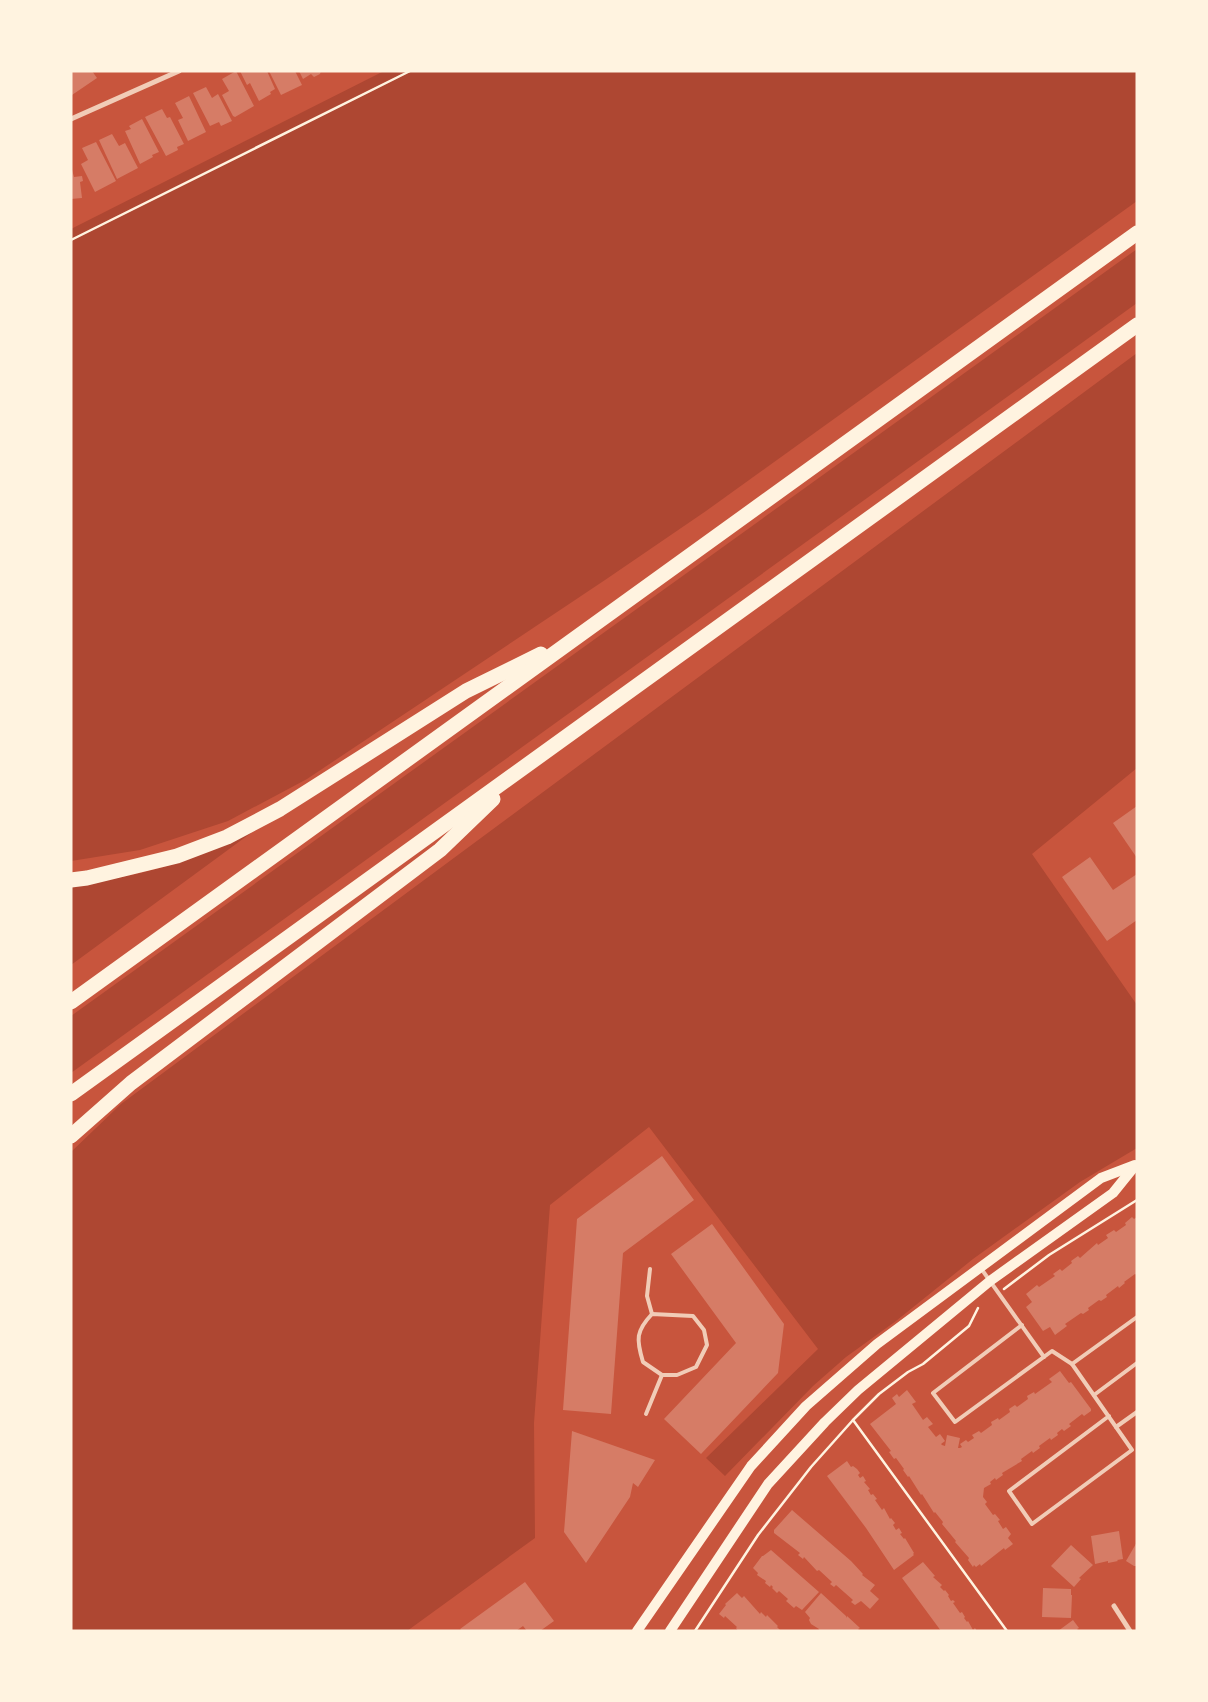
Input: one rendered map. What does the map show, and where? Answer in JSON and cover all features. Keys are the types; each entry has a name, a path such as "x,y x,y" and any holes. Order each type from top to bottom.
{"highway":[{"path":"71,1002 1137,234"},
{"path":"71,1094 1137,325"},
{"path":"71,880 88,878 176,856 227,837 280,810 466,691 581,634"},
{"path":"71,1136 131,1083 440,850 532,761"}],"main road":[{"path":"636,1631 751,1466 778,1436 840,1375 877,1344 1101,1178 1136,1165"},
{"path":"670,1631 760,1495 796,1452 858,1390 990,1281 1113,1193 1136,1165"}],"street":[{"path":"71,119 179,71"},
{"path":"1114,1606 1130,1631"}],"lane":[{"path":"980,1267 1044,1357"},
{"path":"650,1269 647,1296 652,1314"},
{"path":"652,1314 693,1316 704,1330 707,1345 696,1367 677,1375 662,1375 642,1362 638,1347 638,1335 643,1324 652,1314"},
{"path":"1072,1364 1137,1317"},
{"path":"1022,1326 933,1393 956,1422 1052,1351 1072,1364 1109,1416 1132,1450 1032,1524 1009,1491 1109,1416"},
{"path":"1094,1395 1137,1363"},
{"path":"646,1414 662,1375"},
{"path":"1116,1427 1137,1412"}],"path":[{"path":"71,240 410,71"},
{"path":"695,1631 758,1535 811,1467 879,1394 908,1372 923,1364 969,1326 978,1307 1050,1255 1137,1200"},
{"path":"853,1420 1007,1631"}],"shaded area":[{"path":"384,71 1137,71 1137,201 706,511 307,779 228,821 140,850 71,861 71,229"},
{"path":"1137,249 1137,303 71,1073 71,1016"},
{"path":"1137,353 1137,768 1032,854 1137,1005 1137,1148 1080,1182 973,1259 896,1321 846,1357 813,1386 725,1476 706,1458 818,1349 649,1127 550,1205 534,1423 535,1538 407,1631 71,1631 71,1152 121,1104"},
{"path":"250,831 251,833 71,965 71,884 118,878 164,867 208,851"}],"building":[{"path":"71,71 92,71 97,78 72,95"},
{"path":"236,71 254,106 235,117 222,95 229,91 222,79"},
{"path":"240,71 267,71 275,89 270,92 271,94 259,101 250,83 247,85"},
{"path":"269,71 295,71 302,85 281,95"},
{"path":"299,71 321,71 320,74 314,77 311,74 303,79"},
{"path":"206,87 212,98 218,94 232,121 221,126 219,122 210,126 193,93"},
{"path":"189,96 206,132 188,141 178,120 183,118 175,103"},
{"path":"162,109 167,118 170,117 184,144 177,147 178,150 166,156 145,117"},
{"path":"142,119 159,152 140,164 125,131 131,129 129,126"},
{"path":"112,134 119,146 125,143 138,168 117,179 99,140"},
{"path":"96,142 116,181 95,192 81,164 88,160 82,148"},
{"path":"71,166 74,177 82,176 83,181 80,182 82,198 71,199"},
{"path":"1137,806 1137,858 1113,823"},
{"path":"1090,857 1113,890 1137,874 1137,920 1107,941 1062,877"},
{"path":"662,1156 694,1200 623,1253 611,1414 563,1410 577,1219"},
{"path":"1132,1217 1134,1219 1137,1217 1137,1275 1135,1274 1119,1288 1118,1286 1106,1295 1107,1297 1088,1308 1089,1310 1065,1324 1067,1326 1055,1335 1050,1327 1043,1331 1026,1307 1032,1302 1026,1294 1037,1285 1039,1287 1055,1276 1053,1274 1060,1269 1062,1271 1072,1263 1071,1261 1078,1256 1080,1258 1097,1243 1098,1245 1108,1238 1106,1235 1114,1230 1116,1232 1126,1225 1125,1223"},
{"path":"712,1224 784,1324 778,1373 701,1454 664,1419 736,1343 671,1254"},
{"path":"1060,1371 1069,1383 1071,1382 1091,1411 1084,1416 1082,1414 1069,1424 1071,1426 1064,1431 1062,1429 1057,1433 1058,1435 1051,1440 1050,1438 1039,1446 1040,1448 1033,1453 1032,1451 1021,1459 1022,1461 1002,1473 1003,1475 996,1480 995,1478 990,1482 991,1484 984,1488 983,1497 987,1502 985,1504 993,1515 995,1514 1000,1520 998,1521 1003,1529 1006,1527 1011,1534 1008,1538 1013,1544 1005,1550 1004,1548 981,1566 980,1564 973,1567 968,1560 969,1558 955,1542 942,1524 943,1522 934,1513 870,1424 896,1404 892,1398 897,1394 899,1397 907,1390 916,1402 912,1404 923,1420 927,1417 933,1424 928,1427 936,1437 940,1434 945,1441 941,1444 945,1446 947,1435 960,1438 958,1448 960,1448 962,1447 960,1444 974,1438 972,1435 979,1431 981,1433 992,1425 991,1422 998,1418 999,1420 1010,1412 1009,1409 1015,1405 1017,1407 1028,1399 1027,1396 1034,1392 1035,1394 1052,1382 1049,1379"},
{"path":"572,1431 655,1460 638,1487 633,1483 630,1497 586,1563 564,1532"},
{"path":"847,1461 851,1467 853,1466 857,1469 860,1473 858,1475 860,1478 863,1476 871,1495 873,1494 882,1510 884,1508 890,1519 895,1523 893,1525 896,1530 899,1528 902,1533 900,1534 905,1538 914,1553 914,1555 894,1570 866,1528 827,1476"},
{"path":"792,1510 851,1561 862,1575 875,1585 870,1591 879,1599 870,1609 861,1601 855,1605 851,1602 853,1600 836,1585 834,1587 830,1584 832,1582 819,1570 817,1571 804,1557 803,1559 798,1555 800,1553 774,1533 774,1530"},
{"path":"1119,1531 1123,1559 1095,1564 1091,1536"},
{"path":"1137,1542 1137,1566 1134,1566 1126,1561"},
{"path":"1071,1545 1093,1565 1079,1578 1081,1579 1074,1587 1051,1566"},
{"path":"771,1550 819,1592 802,1610 796,1606 794,1608 779,1591 777,1593 771,1585 770,1587 765,1583 766,1581 757,1575 758,1573 753,1568 762,1556"},
{"path":"923,1562 935,1576 933,1577 942,1585 940,1587 949,1595 951,1601 955,1602 953,1603 960,1613 962,1612 973,1630 975,1628 977,1631 941,1631 902,1578"},
{"path":"525,1582 554,1621 540,1631 527,1631 523,1626 516,1631 462,1631 460,1629"},
{"path":"1043,1588 1071,1589 1071,1618 1042,1617"},
{"path":"737,1593 742,1598 744,1596 760,1614 761,1612 766,1617 767,1615 781,1631 738,1631 737,1627 725,1616 724,1618 719,1614 725,1604"},
{"path":"821,1593 846,1618 847,1616 860,1628 858,1629 860,1631 818,1631 819,1629 811,1624 810,1618 805,1612"},
{"path":"1073,1620 1079,1631 1058,1631"}]}
